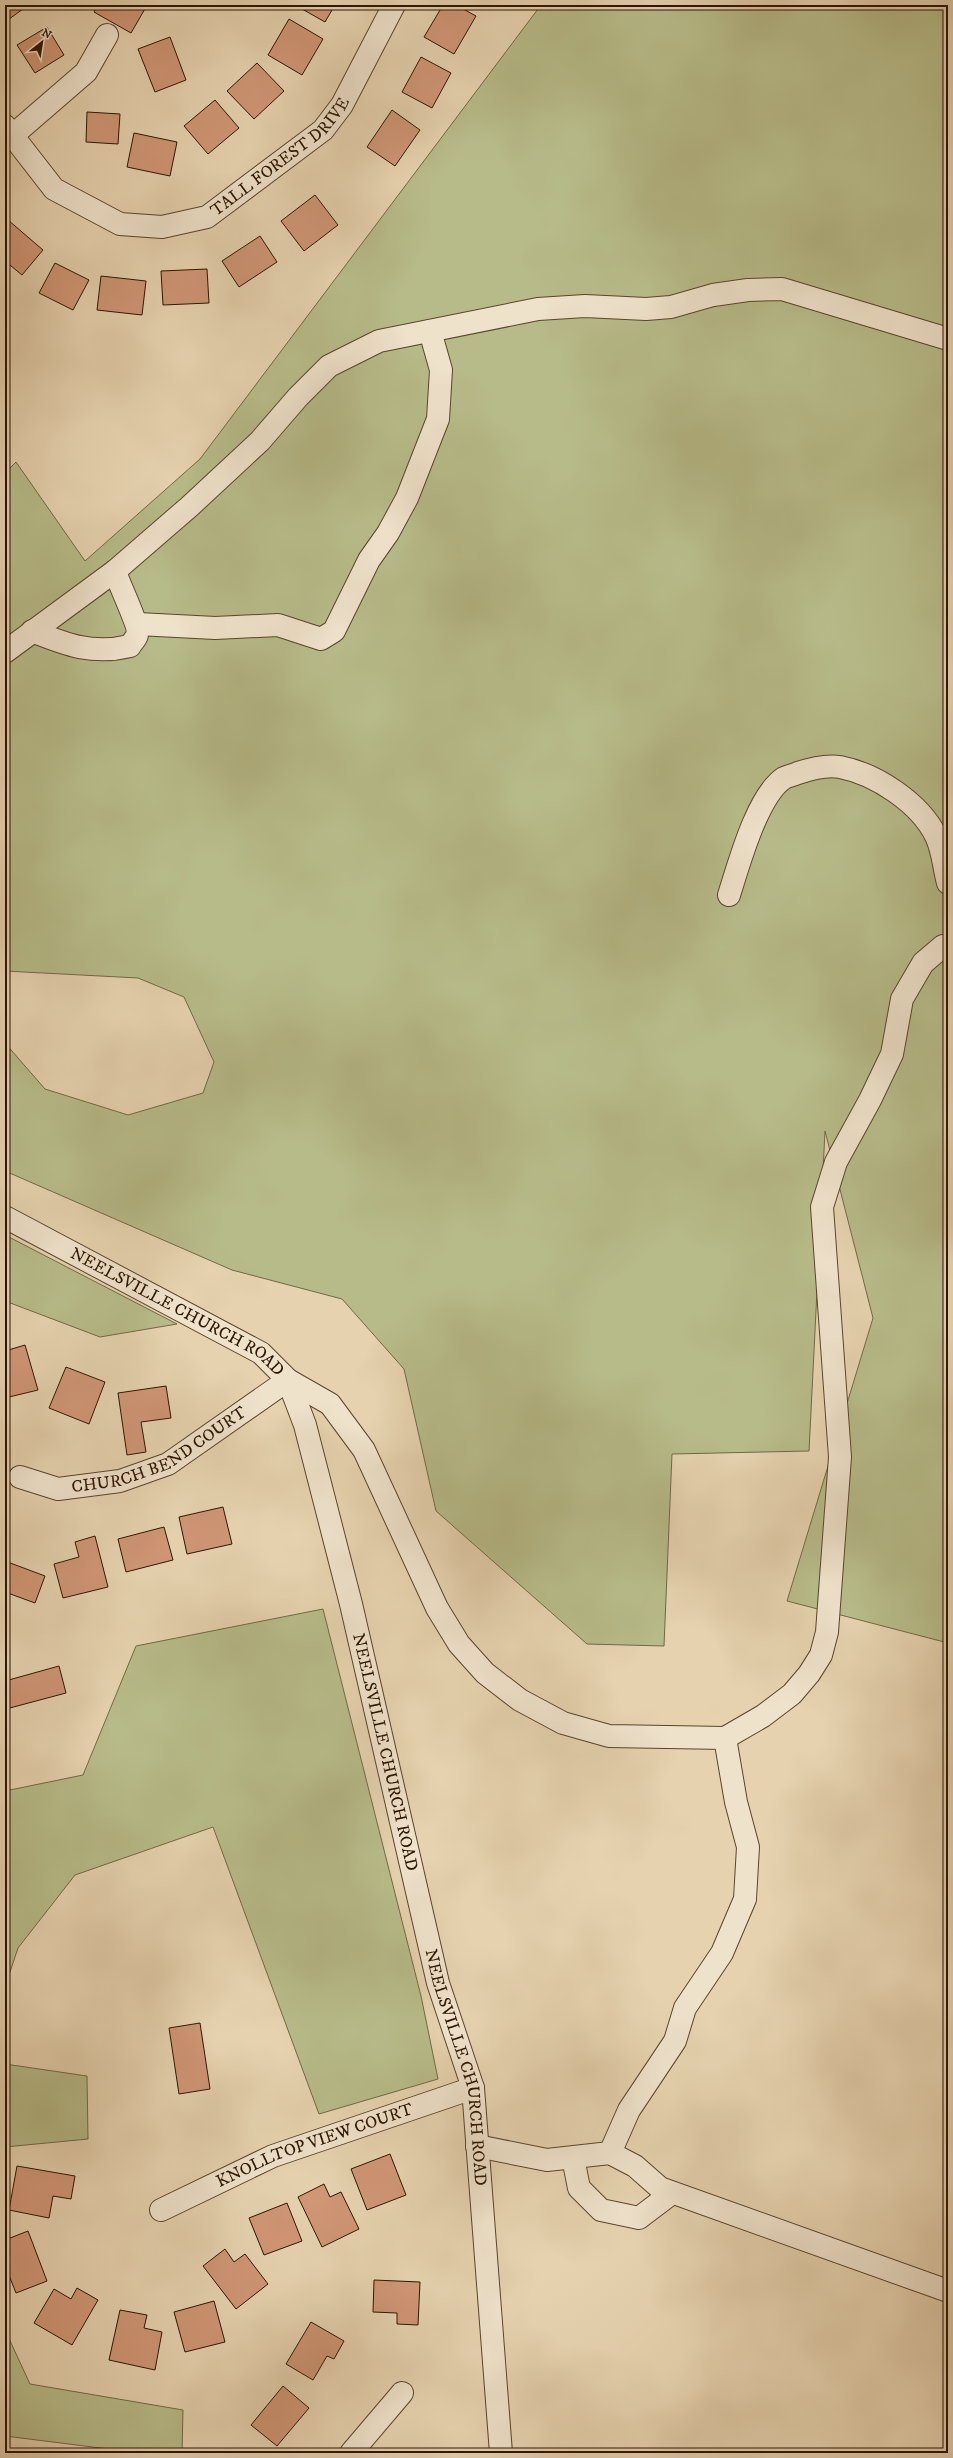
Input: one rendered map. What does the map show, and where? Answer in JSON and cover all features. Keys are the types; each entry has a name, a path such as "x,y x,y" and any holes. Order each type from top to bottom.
{"street":[{"name":"TALL FOREST DRIVE","path":"9,131 54,189 120,224 162,227 207,217 323,130 342,105 394,5"},
{"path":"9,131 86,72 107,35"},
{"path":"5,652 115,571 260,441 298,397 329,366 379,341 538,309 586,306 646,309 671,307 713,296 748,290 782,289 948,340"},
{"path":"138,624 215,628 278,625 321,639 334,631 369,560 388,533 407,498 438,419 441,370 430,330"},
{"path":"32,631 92,650 104,650 130,646 137,634 138,624 119,586 115,571"},
{"path":"729,895 746,844 766,797 784,778 809,770 840,767 870,778 905,797 923,815 936,837 948,883"},
{"path":"288,1380 330,1404 364,1450 437,1608 459,1644 485,1673 520,1700 563,1723 603,1734 725,1738 763,1716 792,1694 810,1674 821,1655 827,1632 833,1577 840,1457 822,1207 836,1162 892,1054 902,999 924,963 944,946 948,945"},
{"name":"NEELSVILLE CHURCH ROAD","path":"5,1217 261,1353 288,1380 305,1425 351,1604 438,1983 473,2088 501,2453"},
{"name":"CHURCH BEND COURT","path":"20,1477 58,1489 120,1481 168,1464 288,1380"},
{"path":"610,2153 629,2110 675,2041 685,2008 722,1953 744,1899 748,1847 736,1802 725,1738"},
{"name":"KNOLLTOP VIEW COURT","path":"161,2210 273,2156 473,2088"},
{"path":"477,2146 548,2160 610,2153 635,2166 660,2188 948,2291"},
{"path":"573,2158 579,2188 601,2210 639,2218 672,2192"},
{"path":"351,2453 402,2393"}],"green space":[{"path":"541,5 948,5 948,1643 787,1601 873,1318 825,1131 809,1451 672,1454 664,1646 587,1644 436,1511 404,1369 342,1299 232,1270 5,1171 5,1043 45,1089 128,1115 203,1093 214,1062 184,997 138,978 5,971 5,473 16,462 85,561 200,459"},
{"path":"5,1235 177,1324 100,1337 5,1301"},
{"path":"323,1609 421,1996 438,2079 319,2114 213,1827 75,1875 18,1948 5,1987 5,1791 83,1775 136,1646"},
{"path":"5,2064 87,2076 88,2139 5,2147"},
{"path":"5,2330 30,2384 183,2410 182,2453 140,2453 5,2436"}],"building":[{"path":"5,5 20,5 23,9 5,22"},
{"path":"98,5 143,5 146,7 131,33 94,12"},
{"path":"295,5 335,5 325,22"},
{"path":"443,5 456,5 476,16 454,54 424,37"},
{"path":"289,19 323,39 302,75 268,55"},
{"path":"47,27 64,55 35,73 17,45"},
{"path":"170,37 186,80 155,92 138,49"},
{"path":"421,57 451,73 432,108 402,92"},
{"path":"257,63 284,91 254,119 227,91"},
{"path":"215,100 239,128 208,154 184,126"},
{"path":"392,110 420,130 395,166 367,147"},
{"path":"87,112 120,114 118,144 86,142"},
{"path":"134,133 177,142 170,176 127,167"},
{"path":"315,195 338,225 304,251 281,221"},
{"path":"8,220 43,250 22,275 5,261 5,224"},
{"path":"260,236 277,262 239,287 222,261"},
{"path":"55,263 89,280 73,310 39,293"},
{"path":"207,269 209,303 163,305 161,271"},
{"path":"101,276 146,281 142,315 97,310"},
{"path":"25,1345 38,1390 5,1398 5,1351"},
{"path":"66,1367 105,1382 89,1424 49,1408"},
{"path":"166,1386 171,1418 141,1422 146,1452 127,1455 118,1393"},
{"path":"223,1507 232,1544 187,1554 179,1517"},
{"path":"164,1527 173,1560 126,1572 118,1539"},
{"path":"95,1536 108,1587 63,1598 54,1564 79,1557 75,1542"},
{"path":"5,1561 45,1576 35,1603 5,1592"},
{"path":"59,1666 66,1693 6,1709 5,1681"},
{"path":"200,2023 210,2089 179,2094 169,2028"},
{"path":"390,2154 406,2195 367,2210 351,2169"},
{"path":"17,2166 75,2176 71,2199 53,2196 49,2218 9,2210"},
{"path":"324,2184 330,2197 341,2192 359,2229 322,2247 298,2197"},
{"path":"287,2203 302,2241 264,2255 249,2218"},
{"path":"28,2231 47,2281 16,2293 5,2265 5,2240"},
{"path":"225,2249 234,2262 245,2254 268,2284 236,2309 203,2266"},
{"path":"374,2280 420,2282 418,2325 397,2324 397,2313 373,2312"},
{"path":"77,2288 98,2300 72,2345 34,2323 54,2289 71,2299"},
{"path":"214,2301 225,2342 185,2352 174,2312"},
{"path":"120,2310 147,2315 144,2328 162,2332 155,2370 109,2360"},
{"path":"311,2322 344,2341 334,2359 327,2356 313,2380 286,2364"},
{"path":"283,2386 309,2408 277,2446 251,2425"},
{"path":"427,2449 428,2453 413,2453"}]}
